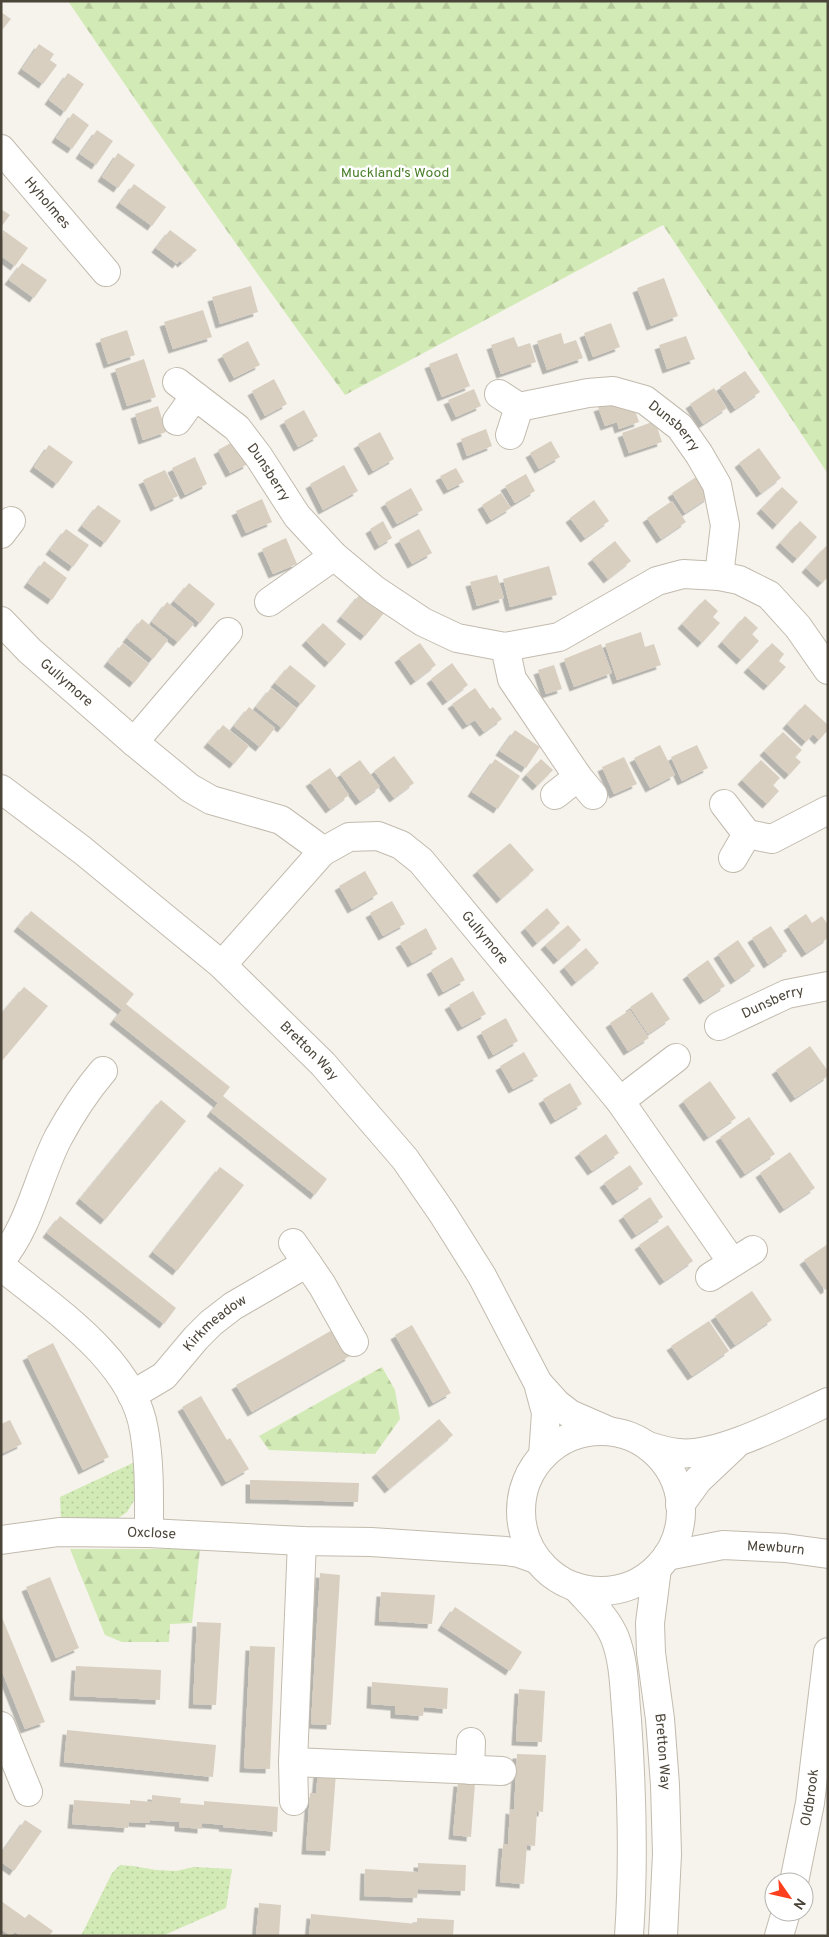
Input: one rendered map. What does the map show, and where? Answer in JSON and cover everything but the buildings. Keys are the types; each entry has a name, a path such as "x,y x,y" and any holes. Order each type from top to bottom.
{"street":[{"name":"Hyholmes","path":"1,149 94,265"},
{"name":"Dunsberry","path":"177,421 186,389 237,428 259,457 297,516 334,556 375,590 423,622 457,638 505,647 559,637 657,581 683,574 719,576 740,580 769,595 798,627 828,670"},
{"name":"Dunsberry","path":"510,435 509,401 613,391 645,400 680,427 717,485 725,525 719,576"},
{"path":"269,602 334,556"},
{"name":"Gullymore","path":"1,621 30,651 190,788 212,800 281,820 322,852"},
{"path":"134,742 198,685 228,632"},
{"path":"505,647 512,678 585,786 555,795"},
{"name":"Bretton Way","path":"1,790 82,850 222,965 323,1064 405,1159 443,1214 482,1276 538,1383 546,1413 543,1456"},
{"path":"724,804 747,834 772,839 828,810"},
{"path":"733,858 747,834"},
{"name":"Gullymore","path":"222,965 322,852 349,837 378,836 401,845 421,861 620,1101 732,1263"},
{"name":"Dunsberry","path":"719,1026 787,994 828,986"},
{"path":"620,1101 676,1058"},
{"path":"1,1260 17,1235 58,1138 88,1077"},
{"name":"Kirkmeadow","path":"132,1395 164,1376 211,1323 300,1253 322,1286 354,1342"},
{"path":"1,1266 71,1323 104,1353 132,1395 144,1428 148,1473 149,1533"},
{"name":"Bretton Way","path":"538,1383 557,1404 570,1414 609,1431"},
{"path":"648,1446 678,1454 698,1453 739,1442 828,1402"},
{"path":"609,1431 630,1436 648,1446 661,1458 671,1473 678,1490 680,1512 675,1542 662,1562 640,1581 620,1589 598,1591 576,1587 555,1577 536,1559 524,1536 521,1509 524,1490 531,1471 543,1456 562,1441 585,1432 609,1431"},
{"path":"680,1512 704,1473 739,1442"},
{"path":"476,1550 502,1533 521,1509"},
{"name":"Mewburn","path":"680,1512 723,1544"},
{"name":"Oxclose","path":"1,1540 59,1532 149,1533 302,1541 371,1542 512,1552 536,1559"},
{"path":"294,1800 293,1762 302,1541"},
{"name":"Mewburn","path":"662,1562 723,1544 785,1548 828,1554"},
{"name":"Bretton Way","path":"662,1562 650,1623 651,1652 660,1719 665,1785 667,1854 662,1936"},
{"path":"576,1587 601,1615 614,1636 622,1662 631,1772 632,1885 629,1936"},
{"name":"Oldbrook","path":"796,1872 810,1803 828,1652"},
{"path":"1,1726 28,1762 28,1792"},
{"path":"470,1770 471,1742"},
{"path":"293,1762 502,1771"},
{"path":"779,1936 783,1922"}],"green space":[{"name":"Muckland's Wood","path":"68,1 828,1 828,474 663,225 345,395 205,199"},
{"path":"382,1367 395,1390 400,1419 375,1454 269,1450 259,1436"},
{"path":"137,1461 135,1499 127,1512 117,1519 61,1520 60,1497"},
{"path":"70,1549 200,1549 192,1623 170,1624 169,1642 122,1642 105,1635"},
{"path":"120,1865 176,1871 194,1867 232,1869 226,1908 162,1936 81,1936 112,1873"}]}
